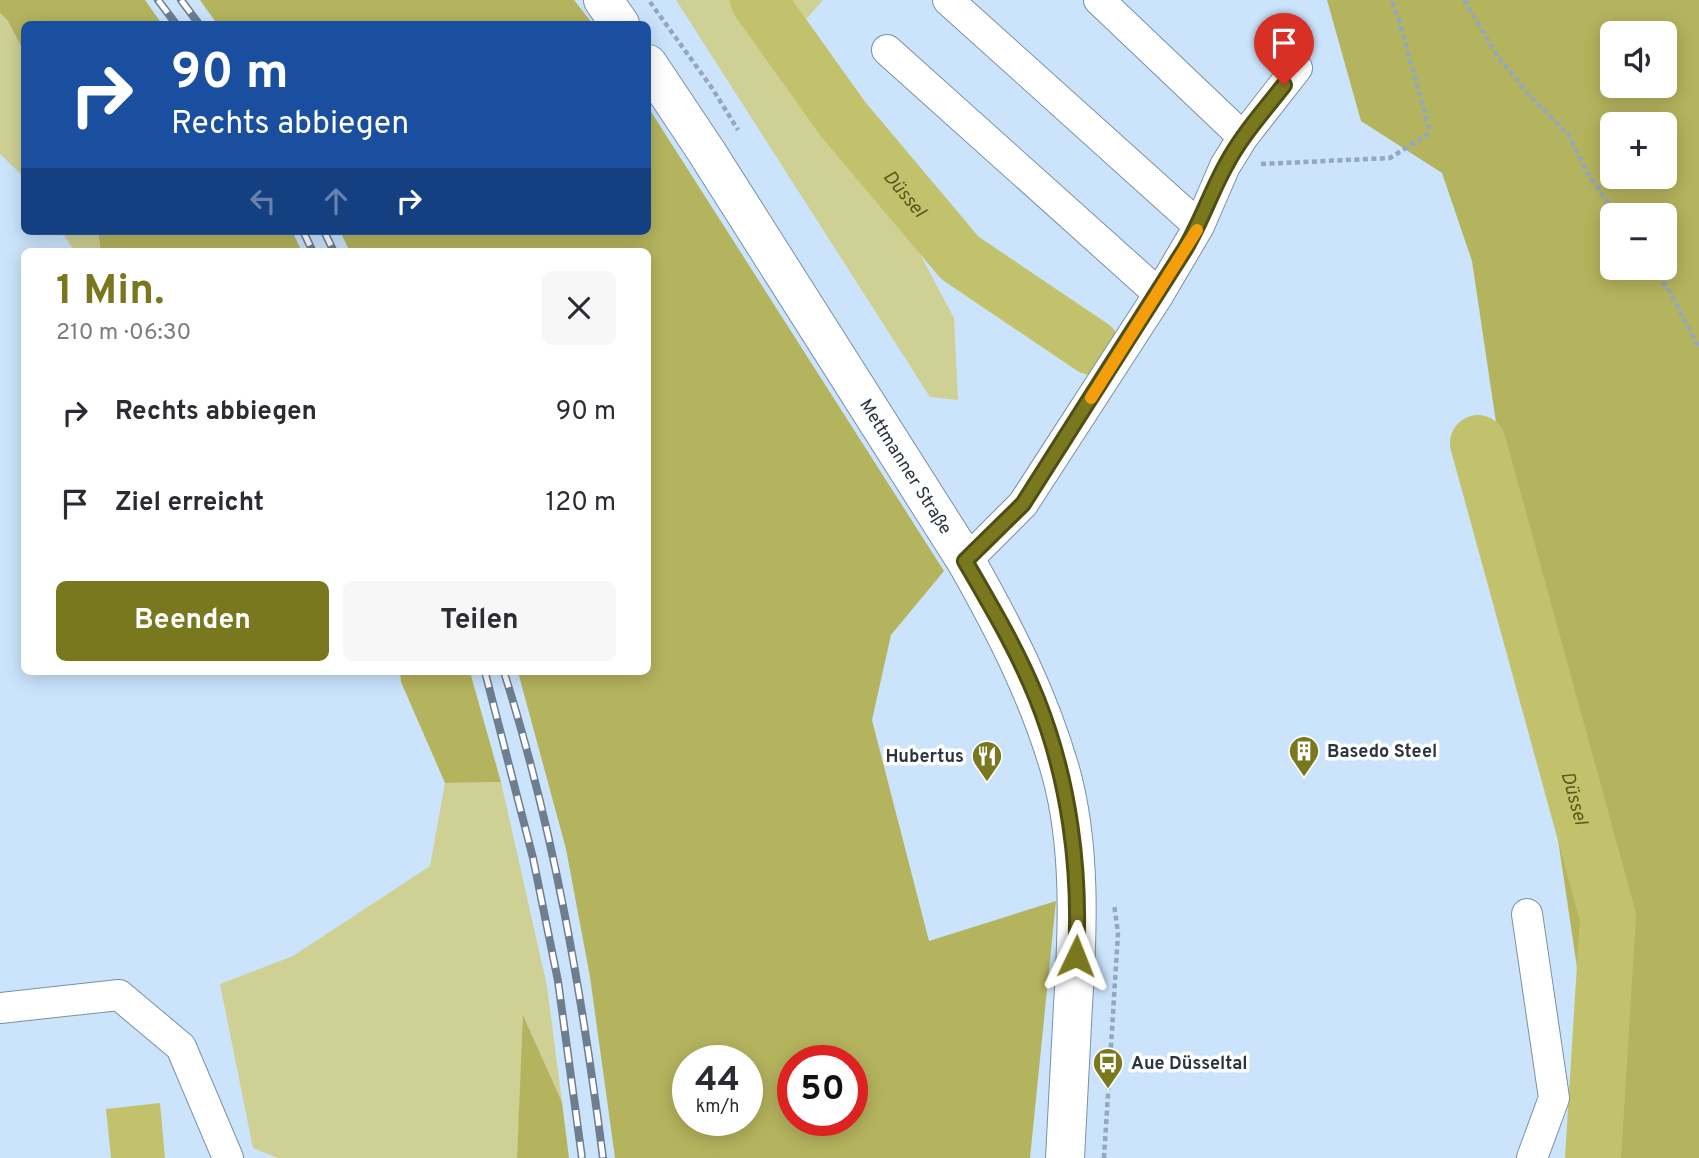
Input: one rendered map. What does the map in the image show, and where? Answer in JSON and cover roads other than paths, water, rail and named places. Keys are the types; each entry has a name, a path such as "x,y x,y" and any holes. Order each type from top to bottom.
{"main road":[{"path":"604,0 618,21"},
{"name":"Mettmanner Straße","path":"651,69 965,561 1004,629 1037,699 1061,775 1074,850 1077,930 1065,1158"}],"lane":[{"path":"948,0 1199,226"},
{"path":"1099,0 1243,137"},
{"path":"887,50 1158,294"},
{"path":"965,561 1023,504 1199,226 1225,166 1243,137 1297,68"},
{"path":"1527,914 1554,1098 1532,1158"},
{"path":"0,1008 118,995 181,1047 228,1158"}],"waterway":[{"name":"Düssel","path":"758,0 843,119 960,258 1092,347"},
{"name":"Düssel","path":"1478,443 1608,917 1593,1158"}],"railway":[{"path":"158,0 174,21"},
{"path":"181,0 197,21"},
{"path":"305,235 311,248"},
{"path":"326,235 332,248"},
{"path":"486,675 533,858 558,981 582,1158"},
{"path":"505,675 552,852 576,974 603,1158"}],"place":[{"name":"Basedo Steel","path":"1304,778"},
{"name":"Hubertus","path":"987,783"},
{"name":"Aue Düsseltal","path":"1108,1090"}]}
